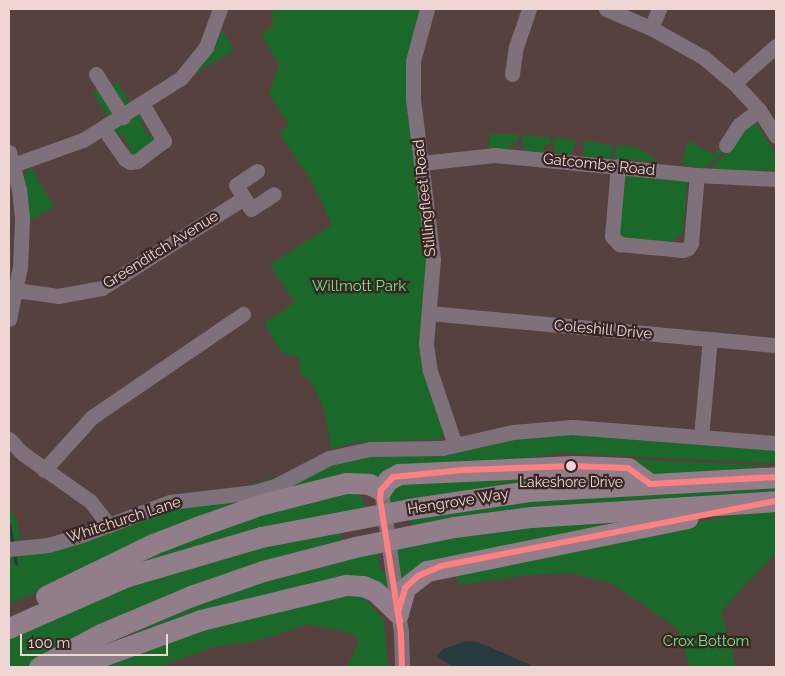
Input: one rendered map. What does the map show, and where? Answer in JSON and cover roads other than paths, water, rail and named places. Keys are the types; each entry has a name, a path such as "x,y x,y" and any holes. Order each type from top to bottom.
{"highway":[{"path":"9,616 153,544 260,505 346,483 369,484 381,490 388,480 399,474 574,466 628,468 650,484"},
{"name":"Hengrove Way","path":"9,628 100,587 166,563 262,537 409,509 529,491 776,477"},
{"name":"Hengrove Way","path":"39,667 100,634 191,596 263,571 356,547 411,535 567,514 775,501"},
{"path":"398,613 402,594 410,582 441,566 775,501"},
{"path":"72,667 201,620 346,585 363,586 375,591 398,613"}],"street":[{"path":"9,319 16,290 21,250 11,159 70,147 143,105 196,64 211,39 220,9"},
{"name":"Stillingfleet Road","path":"427,9 413,61 413,99 433,259 426,344 430,372 455,445"},
{"path":"518,66 529,9"},
{"path":"606,9 651,28 702,57 734,83 759,110 776,136"},
{"path":"651,28 659,9"},
{"path":"734,83 773,52"},
{"path":"96,74 123,117"},
{"path":"104,129 125,159 130,162 137,161 164,141 143,105"},
{"path":"726,145 739,125 759,110"},
{"name":"Gatcombe Road","path":"422,162 494,155 696,175 776,179"},
{"path":"618,166 612,236 619,244 683,250 688,248 691,243 696,175"},
{"path":"257,171 236,185 251,209 274,194"},
{"name":"Greenditch Avenue","path":"16,290 58,296 102,288 244,198"},
{"name":"Coleshill Drive","path":"429,313 776,345"},
{"path":"44,470 92,417 243,314"},
{"path":"701,437 710,339"},
{"name":"Whitchurch Lane","path":"13,549 48,544 109,525 170,502 238,495 275,486 340,454 370,449 455,445 513,432 589,428 776,444"},
{"path":"9,439 44,470 90,501 109,525"},
{"path":"381,490 398,613 402,667"}],"waterway":[{"path":"9,524 13,545"},
{"path":"14,554 16,564"}],"place":[{"name":"Lakeshore Drive","path":"571,466"}],"park label":[{"name":"Willmott Park","path":"359,287"},
{"name":"Crox Bottom","path":"706,642"}]}
